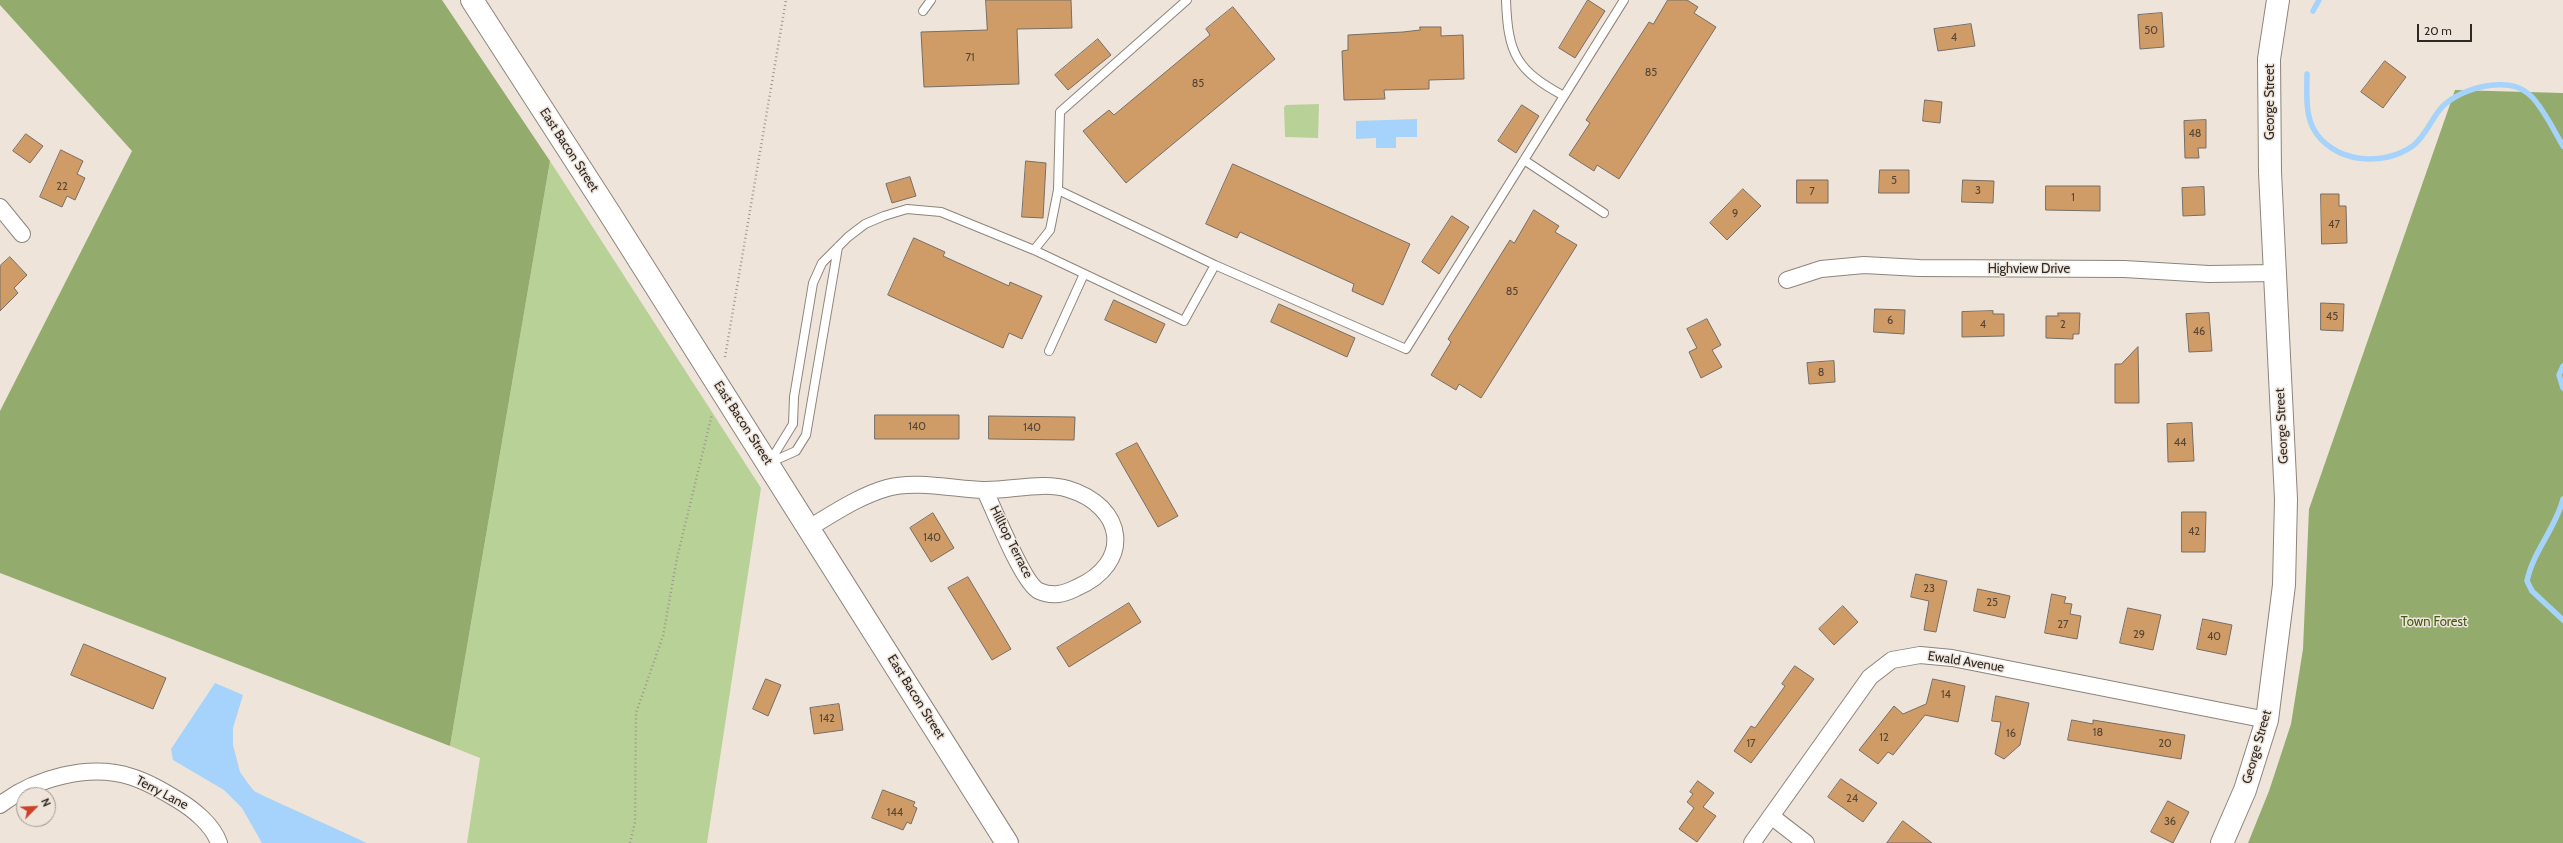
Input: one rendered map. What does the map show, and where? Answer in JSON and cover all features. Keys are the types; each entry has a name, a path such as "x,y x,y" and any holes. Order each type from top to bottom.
{"main road":[{"name":"George Street","path":"2222,843 2245,790 2267,720 2284,585 2286,499 2270,172 2269,59 2278,0"},
{"name":"East Bacon Street","path":"474,2 769,464 1007,843"}],"street":[{"path":"0,207 22,234"},
{"name":"Highview Drive","path":"1787,280 1821,268 1864,265 1919,268 2124,269 2209,274 2274,273"},
{"name":"Hilltop Terrace","path":"809,528 862,496 888,487 912,486 985,491 1029,487 1066,488 1090,497 1110,519 1116,541 1108,567 1091,582 1060,596 1038,590 1023,572 985,491"},
{"name":"Ewald Avenue","path":"1752,843 1870,677 1892,660 1920,655 1952,658 2267,720"},
{"name":"Terry Lane","path":"0,805 40,781 90,771 131,776 158,788 194,810 219,843"},
{"path":"1771,816 1806,843"}],"lane":[{"path":"924,11 931,0"},
{"path":"1034,250 1050,230 1058,190 1060,112 1187,0"},
{"path":"1506,0 1511,44 1519,62 1537,82 1564,96"},
{"path":"1058,190 1215,264 1406,350 1624,0"},
{"path":"1524,160 1604,213"},
{"path":"769,464 793,424 794,397 813,283 822,263 865,224 906,209 941,212 1034,250 1184,321 1215,264"},
{"path":"769,464 796,451 806,435 838,247"},
{"path":"1049,351 1084,274"}],"path":[{"path":"630,843 635,822 636,713 664,636 678,550 701,452 720,387 786,0"}],"green space":[{"path":"0,0 442,0 550,161 450,746 0,573 0,411 132,151 0,5"},
{"name":"Town Forest","path":"2455,90 2563,93 2563,843 2248,843 2269,791 2291,724 2303,649 2309,509"},
{"path":"1319,104 1318,138 1285,137 1284,107 1286,105"},
{"path":"550,161 761,488 707,843 467,843 480,758 450,746"}],"water":[{"path":"1417,119 1417,137 1396,137 1396,148 1376,148 1376,138 1356,139 1356,121"},
{"path":"215,683 243,695 233,728 233,745 240,772 254,791 367,843 262,843 242,808 224,790 173,760 171,749"}],"building":[{"path":"986,0 1071,0 1072,28 1017,29 1019,84 924,87 921,32 987,30"},
{"path":"1588,0 1605,11 1575,58 1559,48"},
{"path":"1668,0 1687,0 1698,7 1694,13 1716,27 1619,179 1597,165 1594,171 1569,155 1590,123 1586,120 1649,22 1653,24"},
{"path":"1233,7 1275,59 1126,183 1083,131 1109,110 1114,115 1210,35 1206,29"},
{"path":"2162,13 2164,47 2140,49 2138,15"},
{"path":"1971,24 1975,46 1938,51 1934,29"},
{"path":"1420,27 1441,27 1441,36 1463,35 1464,79 1429,80 1429,89 1384,90 1385,99 1344,100 1342,51 1348,50 1348,35 1403,32 1420,30"},
{"path":"1098,39 1111,55 1068,90 1055,75"},
{"path":"2385,61 2406,77 2383,108 2361,92"},
{"path":"1925,100 1942,102 1940,123 1923,121"},
{"path":"1522,105 1539,116 1516,153 1498,141"},
{"path":"2206,120 2206,148 2198,148 2199,158 2185,158 2184,121"},
{"path":"26,134 43,146 30,163 13,151"},
{"path":"61,150 83,161 77,174 85,178 75,200 67,196 62,207 40,197"},
{"path":"1026,161 1046,163 1043,218 1022,217"},
{"path":"1233,164 1410,244 1383,305 1352,291 1354,284 1240,232 1237,238 1206,224"},
{"path":"1880,170 1909,170 1909,193 1879,193"},
{"path":"910,177 916,196 892,203 886,184"},
{"path":"1797,180 1828,180 1828,203 1797,203"},
{"path":"1963,180 1994,181 1993,203 1962,202"},
{"path":"2046,186 2100,186 2100,211 2046,210"},
{"path":"2204,187 2205,215 2183,216 2182,188"},
{"path":"1743,189 1761,206 1727,240 1710,223"},
{"path":"2321,194 2339,194 2339,206 2346,206 2347,243 2322,244"},
{"path":"1534,210 1559,226 1555,232 1577,245 1481,398 1459,384 1456,390 1431,375 1451,342 1448,339 1510,240 1514,243"},
{"path":"1452,216 1469,227 1439,274 1422,262"},
{"path":"914,238 945,252 943,256 1009,286 1010,282 1042,296 1022,339 1009,333 1003,348 888,295"},
{"path":"10,257 27,275 14,288 18,293 0,311 0,266"},
{"path":"1114,300 1165,324 1156,343 1105,320"},
{"path":"2321,303 2344,304 2343,331 2321,330"},
{"path":"1279,304 1355,338 1347,357 1271,322"},
{"path":"1875,309 1905,310 1904,334 1874,332"},
{"path":"1993,311 1993,314 2004,314 2004,336 1962,337 1962,312"},
{"path":"2058,313 2080,313 2079,334 2073,334 2073,339 2046,338 2046,316 2058,316"},
{"path":"2209,313 2212,351 2189,352 2186,314"},
{"path":"1707,319 1721,345 1712,350 1722,367 1701,378 1689,352 1697,348 1687,329"},
{"path":"2138,347 2139,403 2115,403 2115,364 2121,364"},
{"path":"1834,361 1835,382 1809,384 1807,363"},
{"path":"875,415 959,415 959,439 875,439"},
{"path":"989,416 1075,417 1074,440 989,439"},
{"path":"2192,423 2194,461 2168,462 2167,424"},
{"path":"1137,443 1178,516 1158,527 1116,454"},
{"path":"2182,512 2206,512 2205,552 2182,552"},
{"path":"933,513 954,548 931,562 910,528"},
{"path":"1916,574 1947,581 1936,632 1924,630 1929,601 1911,597"},
{"path":"968,577 1011,649 992,660 948,588"},
{"path":"1978,589 2010,596 2005,618 1974,611"},
{"path":"2052,594 2066,597 2064,603 2072,604 2070,614 2081,616 2077,639 2045,633"},
{"path":"1129,603 1141,622 1069,667 1057,648"},
{"path":"1843,606 1858,622 1834,645 1819,629"},
{"path":"2128,608 2161,615 2153,650 2120,643"},
{"path":"2203,619 2232,625 2226,655 2197,649"},
{"path":"84,644 166,678 153,709 71,675"},
{"path":"1795,666 1814,679 1751,763 1734,751 1751,726 1755,728 1785,686 1782,684"},
{"path":"766,679 781,685 768,716 753,709"},
{"path":"1933,679 1965,686 1958,722 1925,715 1893,755 1888,752 1878,764 1859,750 1894,706 1903,714 1926,704"},
{"path":"1996,696 2029,703 2020,745 2004,759 1995,754 2001,722 1992,721"},
{"path":"839,704 843,730 814,734 810,708"},
{"path":"2072,720 2093,724 2093,720 2185,735 2181,759 2068,740"},
{"path":"1841,779 1877,803 1863,822 1828,797"},
{"path":"1698,781 1714,793 1703,807 1716,816 1697,842 1679,829 1694,808 1687,802 1693,794 1690,792"},
{"path":"883,790 915,802 913,806 917,808 911,824 907,822 903,830 872,818"},
{"path":"2168,801 2189,812 2173,843 2151,832"},
{"path":"1903,821 1932,843 1887,843"}],"waterway":[{"path":"2313,11 2319,0"},
{"path":"2307,74 2307,94 2310,122 2322,140 2332,149 2345,155 2373,159 2388,157 2402,152 2419,141 2439,110 2452,99 2462,93 2474,89 2500,85 2512,86 2523,90 2532,97 2545,115 2563,146"},
{"path":"2563,366 2559,375 2563,388"},
{"path":"2563,499 2560,510 2534,560 2527,581 2532,591 2563,620"}]}
